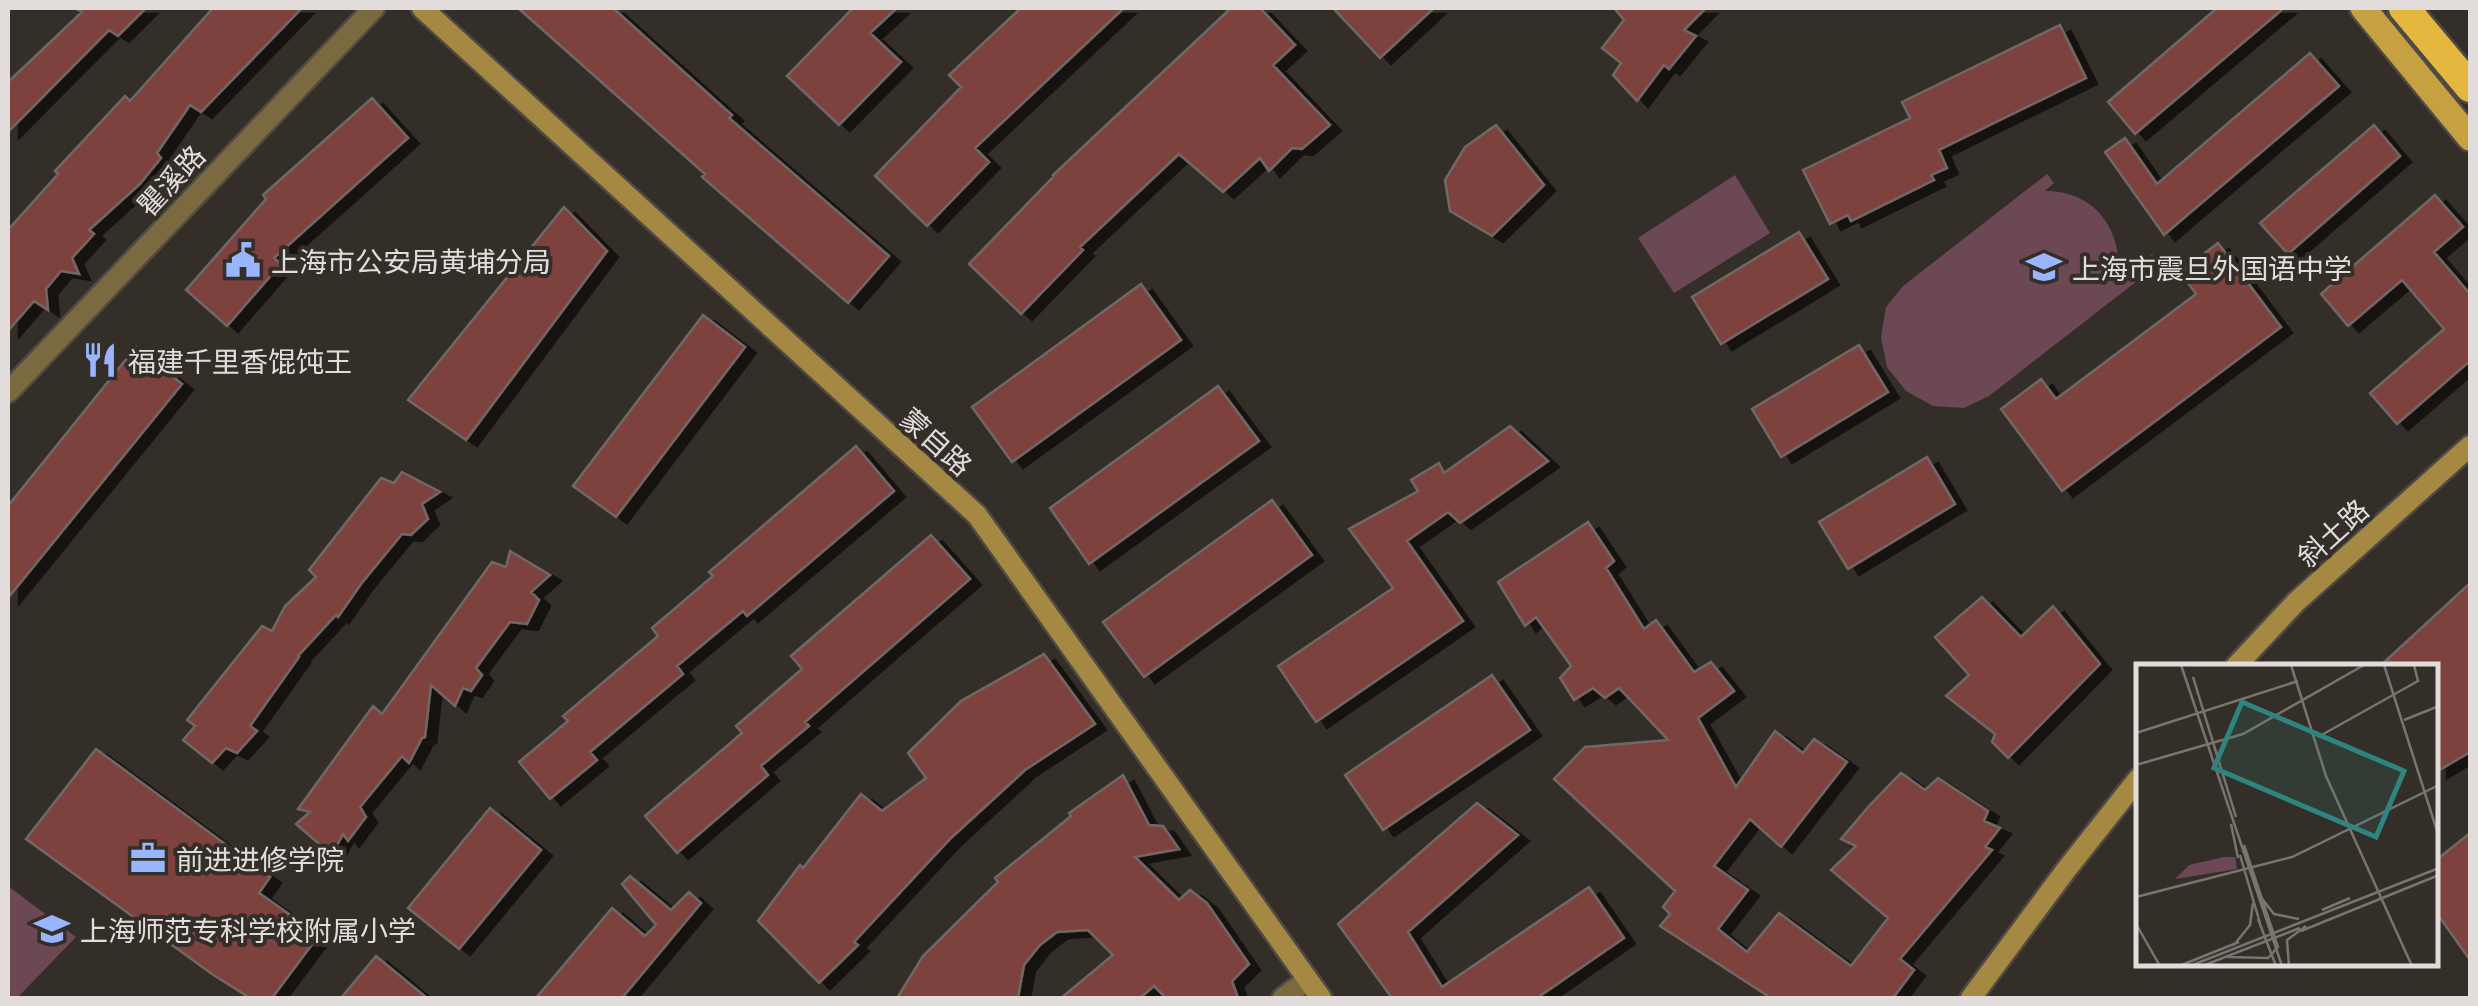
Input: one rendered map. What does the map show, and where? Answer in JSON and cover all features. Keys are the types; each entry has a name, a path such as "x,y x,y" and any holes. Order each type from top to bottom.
{"highway":[{"path":"2404,8 2470,87"}],"main road":[{"path":"2364,8 2470,138"}],"street":[{"name":"瞿溪路","path":"8,392 374,8"},
{"name":"蒙自路","path":"422,8 977,515 1321,998"},
{"name":"斜土路","path":"2238,664 2296,602 2470,446"},
{"path":"1971,998 2136,782"},
{"path":"1283,998 1307,980"}],"shaded area":[{"path":"2047,174 2054,183 2045,191 2079,198 2103,217 2116,245 2119,278 2152,254 2159,264 1989,396 1964,408 1933,406 1906,391 1887,367 1881,337 1886,307 1903,286"},
{"path":"1735,175 1770,233 1674,293 1638,238"},
{"path":"8,886 76,937 17,998 8,998"}],"building":[{"path":"75,8 146,8 118,36 109,30 8,132 8,82 82,12"},
{"path":"213,8 302,8 201,112 190,105 157,153 161,158 140,184 89,230 94,234 72,258 79,274 61,271 46,289 48,310 34,301 8,331 8,230 58,174 55,171 125,96 130,101"},
{"path":"518,8 613,8 732,115 729,118 889,256 848,303 702,177 705,174"},
{"path":"853,8 897,8 870,33 901,62 839,125 787,76"},
{"path":"1021,8 1124,8 975,148 989,162 927,226 875,176 961,87 949,75"},
{"path":"1231,8 1260,8 1295,45 1273,65 1330,125 1302,149 1292,148 1269,171 1260,158 1223,192 1179,154 1080,247 1083,250 1021,314 969,264 1053,175"},
{"path":"1333,8 1434,8 1380,58"},
{"path":"1614,8 1706,8 1684,30 1696,36 1669,69 1664,65 1637,101 1613,75 1621,63 1602,48 1624,20"},
{"path":"2217,8 2284,8 2135,134 2108,102"},
{"path":"2060,25 2086,78 1939,150 1947,168 1931,175 1934,180 1851,221 1848,215 1830,224 1803,170 1910,118 1902,102"},
{"path":"2310,53 2339,86 2164,235 2105,152 2125,138 2157,184"},
{"path":"372,98 408,138 274,258 281,264 227,326 186,290 266,199 263,195"},
{"path":"1496,125 1544,185 1492,236 1450,211 1445,180 1465,147"},
{"path":"2374,125 2400,156 2288,254 2260,223"},
{"path":"2435,195 2463,227 2434,252 2470,294 2470,361 2397,424 2370,393 2444,329 2402,280 2348,326 2321,294"},
{"path":"564,207 607,251 466,440 408,400"},
{"path":"1799,232 1828,279 1721,344 1692,297"},
{"path":"2218,243 2281,327 2062,491 2001,409 2041,379 2056,399 2196,294 2180,272"},
{"path":"1141,284 1181,340 1012,462 972,407"},
{"path":"703,315 745,347 616,517 573,486"},
{"path":"1859,345 1888,392 1781,457 1752,409"},
{"path":"136,347 182,384 8,598 8,506"},
{"path":"1218,386 1259,441 1089,564 1050,508"},
{"path":"1510,426 1548,461 1460,523 1448,512 1407,541 1463,621 1316,722 1278,666 1393,588 1349,529 1418,491 1411,480 1439,463 1444,473"},
{"path":"856,446 894,491 747,616 743,611 677,666 683,674 590,752 597,760 550,799 519,762 568,721 563,716 658,636 652,628 713,576 709,572"},
{"path":"1927,457 1955,504 1848,569 1819,522"},
{"path":"402,472 440,492 422,504 428,519 411,535 402,534 338,617 298,656 250,726 257,731 237,753 226,748 212,763 183,740 195,726 187,720 262,626 272,631 285,606 316,577 309,570 381,478 394,483"},
{"path":"1272,500 1312,555 1144,677 1103,622"},
{"path":"1588,522 1614,561 1606,568 1644,629 1656,620 1694,672 1711,662 1734,691 1698,718 1736,787 1775,731 1803,753 1814,739 1847,762 1781,847 1750,819 1714,866 1748,890 1718,929 1747,952 1779,913 1851,966 1888,918 1831,870 1856,846 1841,839 1901,773 1925,790 1938,778 1988,811 1984,821 2000,828 1985,847 1992,850 1900,959 1914,970 1893,998 1771,998 1660,926 1670,914 1663,907 1675,891 1554,779 1585,747 1668,740 1619,688 1605,698 1593,688 1574,700 1560,678 1571,666 1536,617 1525,626 1498,582"},
{"path":"931,535 970,579 805,722 809,726 761,766 768,775 677,853 645,816 742,733 736,726 802,669 791,656"},
{"path":"510,551 550,575 531,592 539,600 527,624 510,622 476,668 482,675 471,691 463,688 455,706 431,685 425,737 409,763 402,756 360,807 366,817 348,841 343,834 332,855 296,824 310,812 298,809 373,706 382,714 492,562 506,567"},
{"path":"2470,583 2470,752 2438,771 2438,664 2382,664"},
{"path":"1982,597 2021,637 2053,606 2100,664 2008,758 1992,742 1995,734 1946,696 1969,675 1935,637"},
{"path":"1044,654 1095,724 1025,770 951,838 854,942 858,945 819,983 758,921 861,794 882,811 926,778 908,753 961,701"},
{"path":"1492,675 1530,730 1383,830 1345,775"},
{"name":"前进进修学院","path":"96,749 270,877 259,893 319,935 272,998 250,998 212,974 26,839"},
{"path":"1123,775 1149,825 1163,826 1179,849 1135,857 1179,900 1190,890 1207,903 1249,964 1232,981 1238,998 1166,998 1154,986 1140,998 1061,998 1113,955 1088,930 1057,932 1040,945 1024,965 1018,998 897,998 923,956 998,882 995,878 1071,816 1069,813"},
{"path":"1477,803 1518,835 1408,932 1442,987 1589,887 1624,938 1537,998 1392,998 1338,924"},
{"path":"490,808 541,850 459,949 408,908"},
{"path":"2470,833 2470,960 2438,915 2438,858"},
{"path":"630,876 671,910 689,892 701,903 622,998 536,998 612,908 645,936 656,925 622,884"},
{"path":"376,956 427,998 341,998"}],"place":[{"name":"上海市公安局黄埔分局","path":"243,260"},
{"name":"上海市震旦外国语中学","path":"2044,267"},
{"name":"福建千里香馄饨王","path":"100,360"},
{"name":"前进进修学院","path":"148,858"},
{"name":"上海师范专科学校附属小学","path":"52,929"}]}
